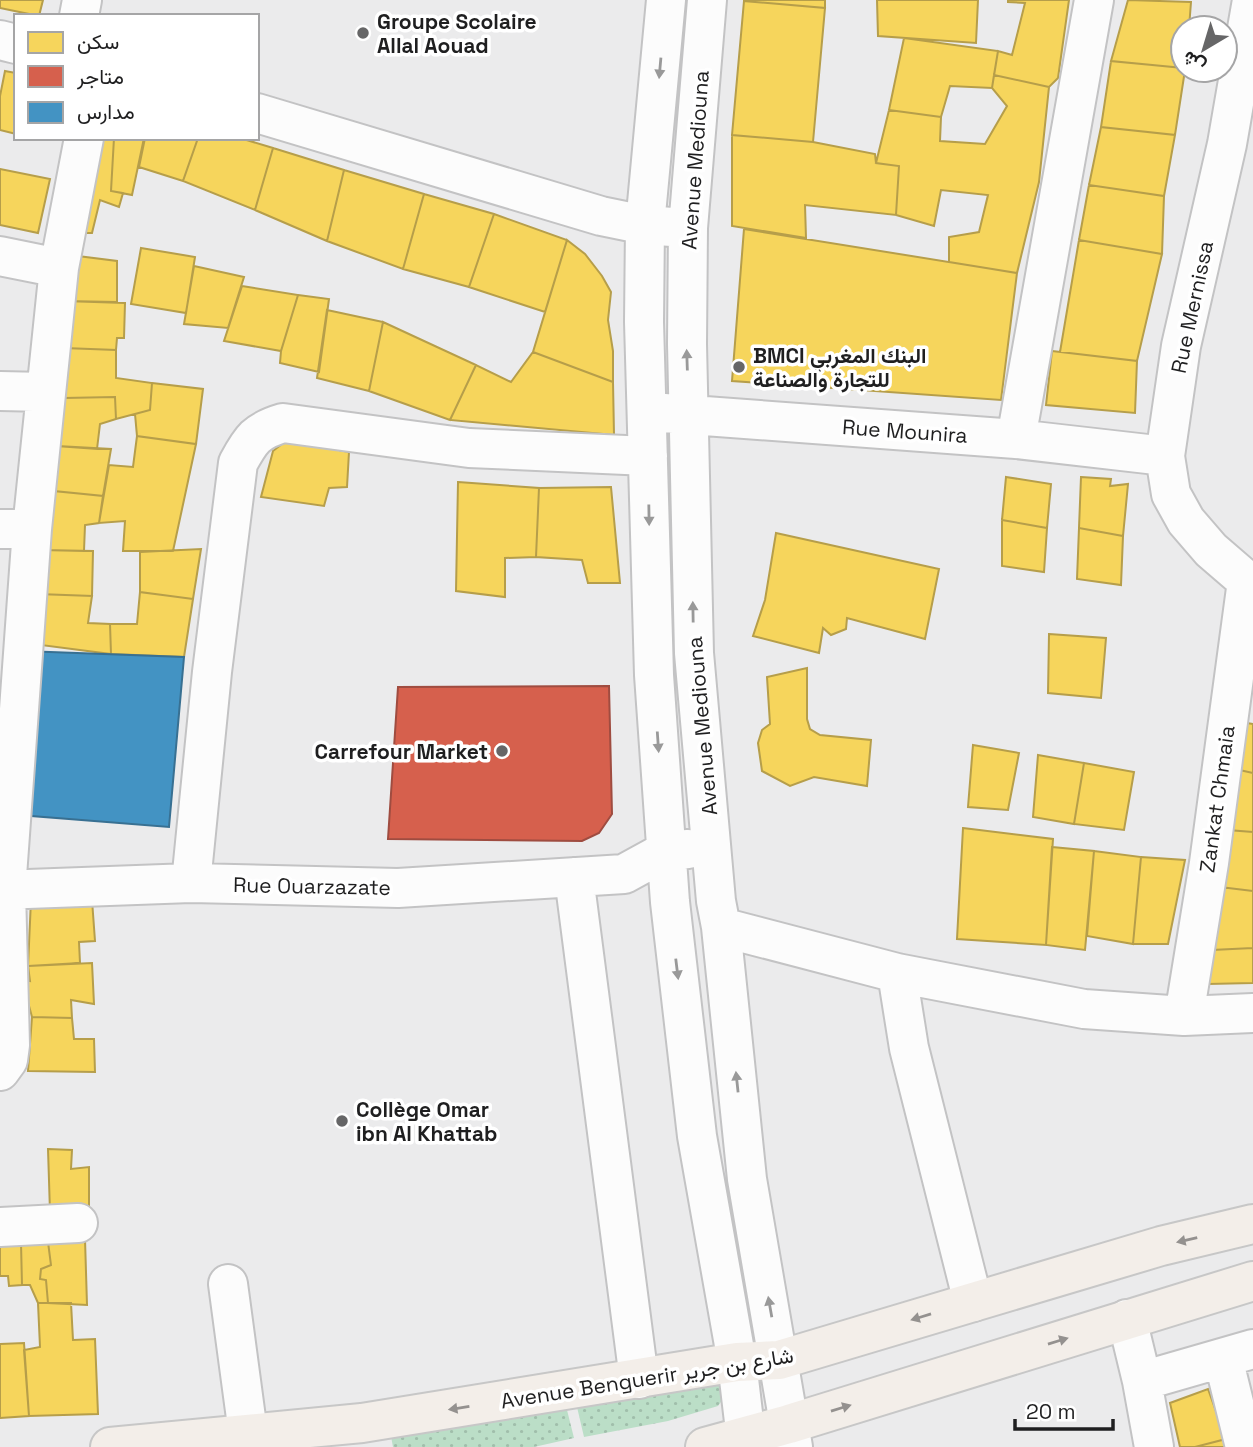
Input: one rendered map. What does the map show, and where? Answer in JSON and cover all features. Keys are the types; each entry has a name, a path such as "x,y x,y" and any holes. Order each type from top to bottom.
{"main road":[{"name":"Avenue Benguerir شارع بن جرير","path":"110,1447 362,1423 737,1362 779,1360 1161,1246 1253,1224"},
{"path":"705,1447 791,1436 1127,1319 1253,1281"}],"street":[{"name":"Avenue Mediouna","path":"666,0 645,225 645,412 649,456 654,675 670,902 697,1136 737,1362 746,1442"},
{"name":"Avenue Mediouna","path":"707,0 688,228 687,344 694,653 718,914 747,1179 791,1436"},
{"path":"1016,439 1094,0"},
{"name":"Rue Mernissa","path":"1250,582 1211,550 1186,521 1171,494 1165,456 1181,346 1227,144 1252,0"},
{"path":"259,114 601,216 645,225 688,228"},
{"path":"0,1071 8,1060 10,1045 3,890 16,529 45,392 59,268 84,140"},
{"path":"0,256 59,268"},
{"path":"0,391 45,392"},
{"name":"Rue Mounira","path":"645,412 1016,439 1165,456"},
{"path":"191,883 212,672 238,463 251,439 265,429 282,424 469,449 649,456"},
{"name":"Zankat Chmaia","path":"1184,1016 1250,582"},
{"name":"Rue Ouarzazate","path":"3,890 191,883 398,888 624,874 666,851 712,848"},
{"path":"624,874 670,902 718,914 897,973 1084,1009 1184,1016 1253,1013"},
{"path":"574,877 639,1379"},
{"path":"897,973 909,1048 973,1302"},
{"path":"0,1227 79,1223"},
{"path":"228,1284 248,1433"},
{"path":"1127,1319 1154,1447"},
{"path":"1142,1381 1238,1354 1245,1447"}],"green space":[{"path":"723,1381 728,1392 718,1406 668,1421 584,1437 577,1407"},
{"path":"567,1410 574,1438 534,1447 393,1447 390,1431"}],"building: سكن":[{"path":"0,0 43,0 40,14 0,8"},
{"path":"744,0 825,0 825,8 744,1"},
{"path":"877,0 978,0 976,43 878,36"},
{"path":"1008,0 1069,0 1058,78 1049,87 994,75 998,51 1012,55 1025,3"},
{"path":"1128,0 1191,2 1190,14 1169,14 1169,67 1111,61"},
{"path":"744,1 825,8 813,142 732,135"},
{"path":"904,38 998,51 992,88 950,86 941,117 889,110"},
{"path":"1111,61 1169,67 1169,84 1183,84 1175,135 1101,127"},
{"path":"5,71 14,73 14,134 0,130 0,96"},
{"path":"994,75 1049,87 1039,182 1017,273 949,262 949,237 979,232 988,195 941,190 934,226 896,215 899,166 876,163 889,110 941,117 940,141 985,144 1007,106 992,88"},
{"path":"1101,127 1175,135 1164,196 1089,185"},
{"path":"732,135 813,142 875,154 876,163 899,166 896,215 805,205 806,238 732,226"},
{"path":"86,140 114,140 111,191 123,193 119,207 100,200 92,233 73,233"},
{"path":"114,140 144,140 132,195 111,191"},
{"path":"145,140 197,140 183,181 139,167"},
{"path":"197,140 247,140 273,148 255,210 183,181"},
{"path":"273,148 344,170 327,241 255,210"},
{"path":"0,169 50,179 38,233 0,225"},
{"path":"344,170 424,194 403,269 327,241"},
{"path":"1089,185 1164,196 1162,254 1079,240"},
{"path":"424,194 494,214 469,287 403,269"},
{"path":"494,214 567,240 545,312 469,287"},
{"path":"744,229 1017,273 1001,400 732,381"},
{"path":"567,240 585,254 611,292 608,320 613,351 613,382 533,352"},
{"path":"1079,240 1162,254 1137,361 1060,352"},
{"path":"141,248 195,257 186,313 131,304"},
{"path":"62,254 117,261 117,302 64,301"},
{"path":"194,266 244,277 228,328 184,324"},
{"path":"242,286 298,295 281,351 224,341"},
{"path":"298,295 329,299 319,372 280,363 281,351"},
{"path":"64,301 125,303 124,338 117,338 116,350 64,348"},
{"path":"327,310 383,322 369,391 317,378"},
{"path":"383,322 476,365 450,420 369,391"},
{"path":"64,348 116,350 116,378 152,383 150,410 116,419 115,397 64,398"},
{"path":"1052,351 1137,361 1135,413 1046,405"},
{"path":"533,352 613,382 614,435 450,420 476,365 511,382"},
{"path":"152,383 203,389 196,444 137,436 135,414 150,410"},
{"path":"115,397 116,419 100,424 97,449 57,446 64,398"},
{"path":"137,436 196,444 173,551 123,551 125,521 99,523 109,465 133,467"},
{"path":"287,440 349,452 347,487 329,488 324,506 261,497 273,451"},
{"path":"57,446 111,449 103,496 54,491"},
{"path":"1006,477 1051,484 1047,528 1002,520"},
{"path":"1081,477 1111,479 1110,486 1128,484 1123,536 1079,528"},
{"path":"458,482 539,488 536,557 505,558 505,597 456,591"},
{"path":"611,487 620,583 588,583 582,560 536,557 539,488"},
{"path":"54,491 103,496 99,523 85,525 84,551 42,550"},
{"path":"1002,520 1047,528 1044,572 1002,566"},
{"path":"1079,528 1123,536 1121,585 1077,579"},
{"path":"776,533 939,569 925,639 847,618 846,629 831,635 823,628 819,653 753,636 765,600"},
{"path":"201,549 193,599 140,592 140,552"},
{"path":"42,550 93,551 92,596 38,594"},
{"path":"140,592 193,599 184,657 111,654 110,624 137,624"},
{"path":"38,594 92,596 88,623 110,624 111,654 33,644"},
{"path":"1049,634 1106,638 1101,698 1048,693"},
{"path":"807,668 807,719 810,729 820,735 871,740 867,786 814,777 790,786 762,771 758,743 762,730 770,724 767,677"},
{"path":"1241,722 1253,724 1253,773 1235,769"},
{"path":"973,745 1019,753 1008,810 968,807"},
{"path":"1038,755 1084,763 1074,824 1033,817"},
{"path":"1084,763 1134,772 1124,830 1074,824"},
{"path":"1235,769 1253,773 1253,832 1228,830"},
{"path":"963,828 1053,839 1046,945 957,939"},
{"path":"1228,830 1253,832 1253,891 1220,887"},
{"path":"1052,847 1094,851 1085,950 1046,945"},
{"path":"1094,851 1141,857 1133,944 1087,936"},
{"path":"1141,857 1185,860 1168,944 1133,944"},
{"path":"1220,887 1253,891 1253,948 1212,950"},
{"path":"31,900 92,900 95,941 79,942 80,963 28,966"},
{"path":"1253,948 1253,983 1208,984 1212,950"},
{"path":"92,963 94,1004 71,1000 72,1018 32,1017 22,980 30,981 28,966"},
{"path":"32,1017 72,1018 74,1039 94,1039 95,1072 28,1071"},
{"path":"48,1149 72,1150 71,1169 89,1167 89,1213 50,1212"},
{"path":"85,1239 87,1305 48,1303 46,1280 40,1279 41,1269 51,1265 48,1242"},
{"path":"48,1242 51,1265 41,1269 40,1279 46,1280 48,1303 38,1303 30,1285 22,1285 21,1243"},
{"path":"0,1243 21,1243 22,1285 9,1286 8,1276 0,1276"},
{"path":"38,1303 71,1303 73,1340 95,1339 98,1414 29,1416 24,1350 40,1347"},
{"path":"24,1343 29,1416 0,1418 0,1344"},
{"path":"1208,1389 1226,1439 1195,1447 1180,1447 1170,1403"},
{"path":"1226,1439 1230,1447 1195,1447"}],"building: متاجر":[{"name":"Carrefour Market","path":"609,686 612,814 599,833 582,841 388,839 398,687"}],"building: مدارس":[{"path":"23,651 184,657 169,827 19,815"}],"place":[{"name":"Groupe Scolaire Allal Aouad","path":"363,33"},
{"name":"BMCI البنك المغربي للتجارة والصناعة","path":"739,367"},
{"name":"Carrefour Market","path":"502,751"},
{"name":"Collège Omar ibn Al Khattab","path":"342,1121"}]}
